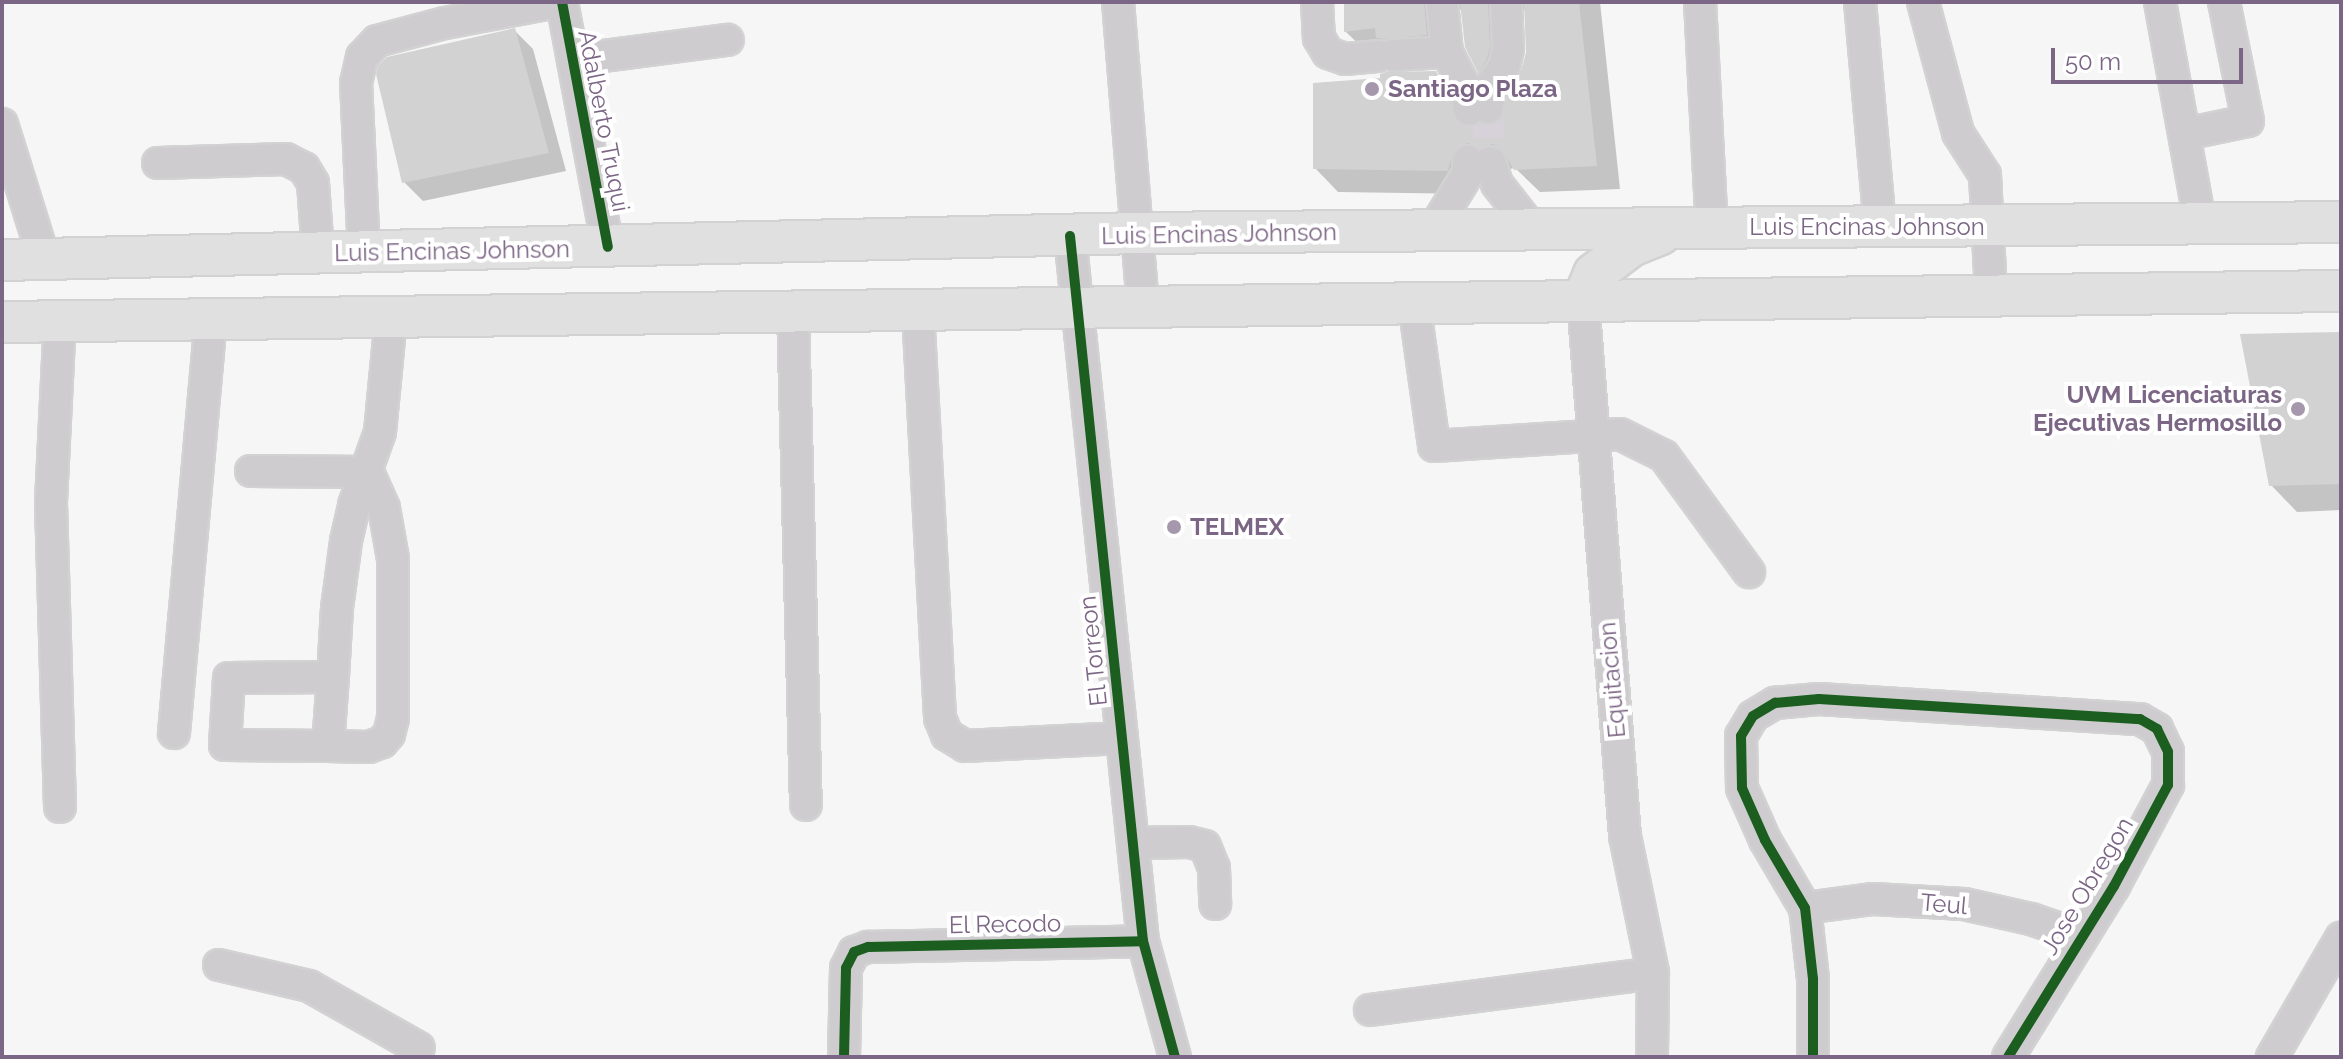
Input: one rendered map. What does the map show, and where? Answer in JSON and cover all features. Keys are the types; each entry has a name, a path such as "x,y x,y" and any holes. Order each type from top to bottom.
{"main road":[{"name":"Luis Encinas Johnson","path":"2,260 1140,233 2341,222"},
{"path":"1583,300 1594,274 1631,246 1672,230"},
{"path":"2,322 2341,291"}],"street":[{"path":"364,252 356,83 362,57 377,41 443,13 559,2"},
{"name":"Adalberto Truqui","path":"559,2 608,247"},
{"path":"1118,2 1140,233 1143,308"},
{"path":"1317,2 1319,38 1328,53 1345,59 1447,52"},
{"path":"1442,2 1447,52 1478,98 1504,67 1508,49 1506,2"},
{"path":"1700,2 1712,228"},
{"path":"1860,2 1880,226"},
{"path":"1923,2 1958,133 1985,175 1991,295"},
{"path":"2160,2 2200,223"},
{"path":"2185,134 2248,121 2224,2"},
{"path":"573,60 728,40"},
{"path":"2,124 8,166 44,259"},
{"path":"158,163 286,159 304,168 313,183 318,253"},
{"path":"1432,232 1468,173 1479,162 1534,231"},
{"name":"El Torreon","path":"1070,236 1143,941 1175,1057"},
{"name":"Equitacion","path":"1583,300 1625,836 1653,973 1652,1057"},
{"path":"1414,303 1434,446 1620,434 1664,456 1749,572"},
{"path":"918,311 940,718 947,735 965,746 1122,738"},
{"path":"793,313 806,805"},
{"path":"328,746 346,541 354,505 380,432 391,318"},
{"path":"174,733 211,320"},
{"path":"60,321 51,502 60,807"},
{"path":"251,471 368,472"},
{"path":"333,677 229,678 225,745 369,747 382,742 389,734 393,718 393,559 384,508 368,472"},
{"name":"Jose Obregon","path":"1805,908 1765,840 1742,788 1741,736 1753,716 1775,703 1819,699 2113,716 2140,719 2157,729 2168,752 2168,785 2114,886 2080,936 2008,1057"},
{"path":"1133,843 1189,842 1205,846 1214,868 1215,904"},
{"name":"Teul","path":"1805,908 1873,899 1964,904 2031,919 2080,936"},
{"path":"1805,908 1813,979 1813,1057"},
{"path":"2272,1057 2341,938"},
{"name":"El Recodo","path":"844,1057 846,968 854,952 868,947 1143,941"},
{"path":"219,965 309,986 424,1054"},
{"path":"1370,1010 1653,973"}],"building":[{"path":"1344,2 1424,2 1427,35 1385,39 1376,38 1375,28 1344,32"},
{"path":"1460,2 1488,2 1490,47 1478,73 1465,47"},
{"name":"Santiago Plaza","path":"1524,2 1579,2 1597,166 1514,170 1501,148 1493,144 1480,148 1467,143 1453,151 1448,171 1313,169 1313,83 1380,78 1380,74 1386,72 1436,71 1449,95 1454,120 1462,126 1494,125 1502,120 1508,92 1521,71 1526,53"},
{"path":"515,28 549,153 402,183 376,74 378,66 387,57"},
{"name":"UVM Licenciaturas Ejecutivas Hermosillo","path":"2341,332 2341,484 2269,486 2240,334"}],"tunnel":[{"path":"1488,108 1490,162"}],"cycle path":[{"path":"562,2 608,247"},
{"path":"1070,236 1143,941 1175,1057"},
{"path":"1813,1057 1813,979 1805,908 1765,840 1742,788 1741,736 1753,716 1775,703 1819,699 2140,719 2157,729 2168,752 2168,785 2114,886 2008,1057"},
{"path":"844,1057 846,968 854,952 868,947 1143,941"}],"place":[{"name":"Santiago Plaza","path":"1372,89"},
{"name":"UVM Licenciaturas Ejecutivas Hermosillo","path":"2298,409"},
{"name":"TELMEX","path":"1174,527"}]}
